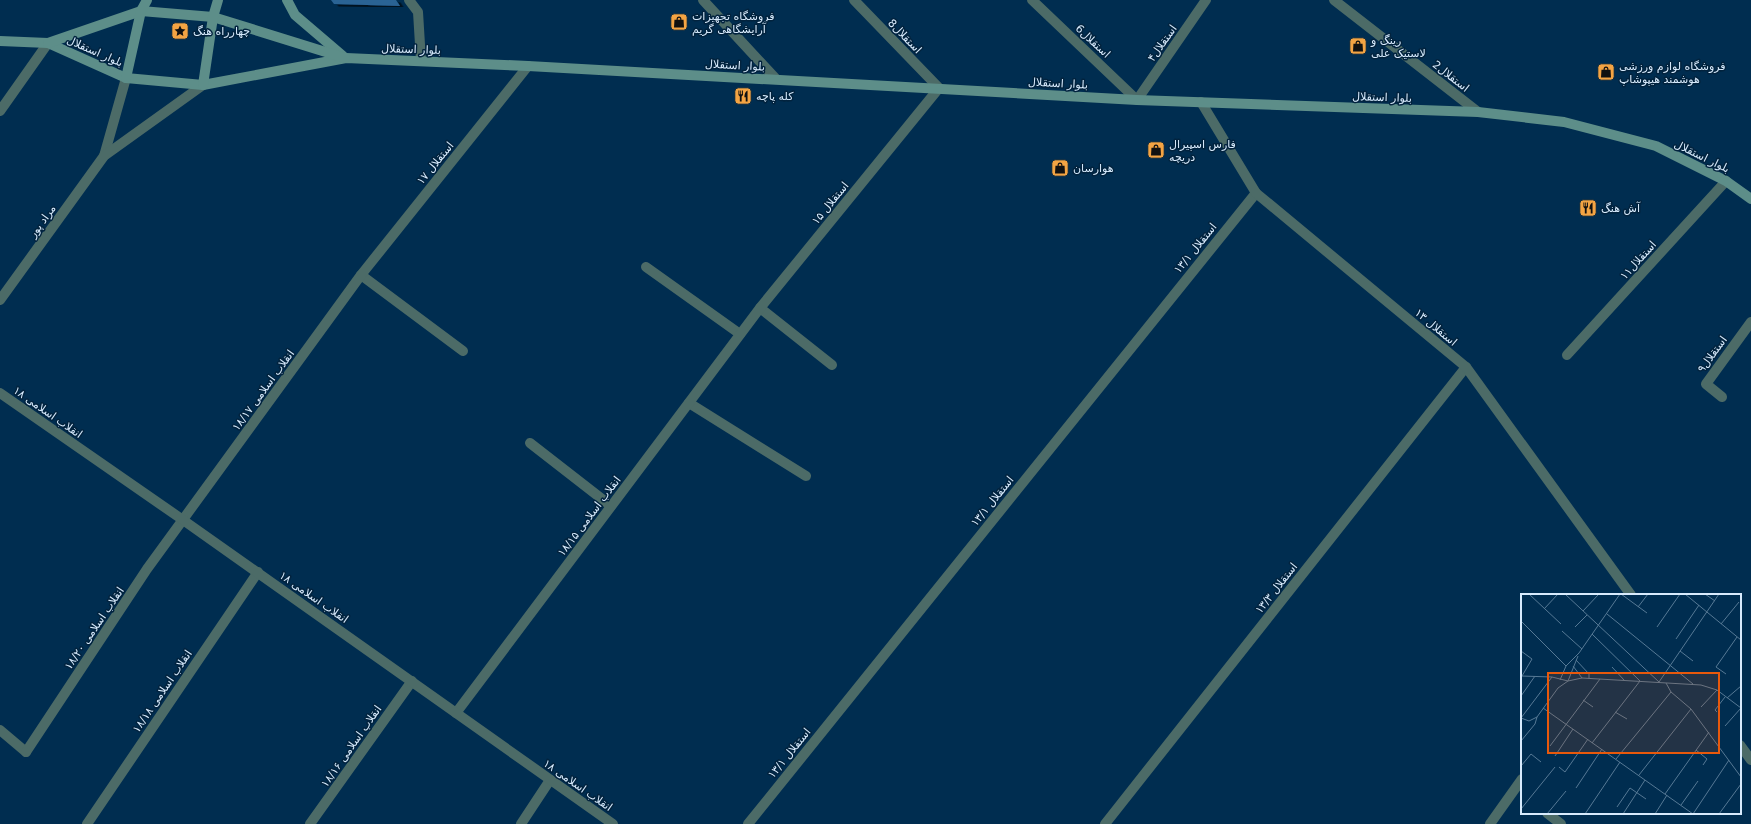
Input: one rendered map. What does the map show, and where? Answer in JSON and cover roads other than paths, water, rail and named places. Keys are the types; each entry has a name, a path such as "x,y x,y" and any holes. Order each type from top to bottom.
{"main road":[{"path":"126,78 141,11 147,0"},
{"path":"203,85 213,17 218,0"},
{"path":"287,0 295,15 346,58"},
{"name":"بلوار استقلال","path":"48,44 141,11 213,17 346,58"},
{"name":"بلوار استقلال","path":"0,41 48,44 126,78 203,85 346,58 776,79 1137,100 1478,112 1564,122 1656,146 1726,181 1751,199"}],"street":[{"path":"409,0 418,12 421,61"},
{"path":"702,0 776,79"},
{"name":"استقلال8","path":"854,0 939,88"},
{"name":"استقلال6","path":"1032,0 1137,100"},
{"name":"استقلال۴","path":"1137,100 1206,0"},
{"name":"2استقلال","path":"1334,0 1478,112"},
{"path":"0,111 48,44"},
{"name":"۱۷ استقلال","path":"361,275 528,66"},
{"name":"مراد پور","path":"104,156 126,78"},
{"name":"مراد پور","path":"0,300 104,156 203,85"},
{"name":"۱۵ استقلال","path":"740,334 939,88"},
{"name":"۱۳ استقلال","path":"1201,102 1256,193 1466,367 1630,594"},
{"name":"استقلال۱۱","path":"1567,355 1726,181"},
{"name":"۱۳/۱ استقلال","path":"748,824 1256,193"},
{"path":"646,267 740,334"},
{"path":"361,275 463,352"},
{"name":"۱۸/۱۷ انقلاب اسلامی","path":"183,520 361,275"},
{"path":"760,308 832,365"},
{"name":"استقلال۹","path":"1722,397 1706,384 1751,322"},
{"name":"۱۸/۱۵ انقلاب اسلامی","path":"456,713 740,334"},
{"name":"۱۳/۳ استقلال","path":"1105,824 1466,367"},
{"name":"۱۸ انقلاب اسلامی","path":"0,392 258,572 613,824"},
{"path":"689,403 806,476"},
{"path":"530,443 611,506"},
{"name":"۱۸/۲۰ انقلاب اسلامی","path":"0,730 26,752 147,569 183,520"},
{"name":"۱۸/۱۸ انقلاب اسلامی","path":"87,824 258,572"},
{"name":"۱۸/۱۶ انقلاب اسلامی","path":"310,824 412,681"},
{"path":"1741,746 1751,760"},
{"path":"521,824 550,780"},
{"path":"1490,824 1519,792"},
{"path":"1548,814 1561,824"}],"place":[{"name":"فروشگاه تجهیزات آرایشگاهی گریم","path":"679,22"},
{"name":"چهارراه هنگ","path":"180,31"},
{"name":"رینگ و لاستیک علی","path":"1358,46"},
{"name":"فروشگاه لوازم ورزشی هوشمند هیپوشاپ","path":"1606,72"},
{"name":"کله پاچه","path":"743,96"},
{"name":"فارس اسپیرال دریچه","path":"1156,150"},
{"name":"هوارسان","path":"1060,168"},
{"name":"آش هنگ","path":"1588,208"}]}
